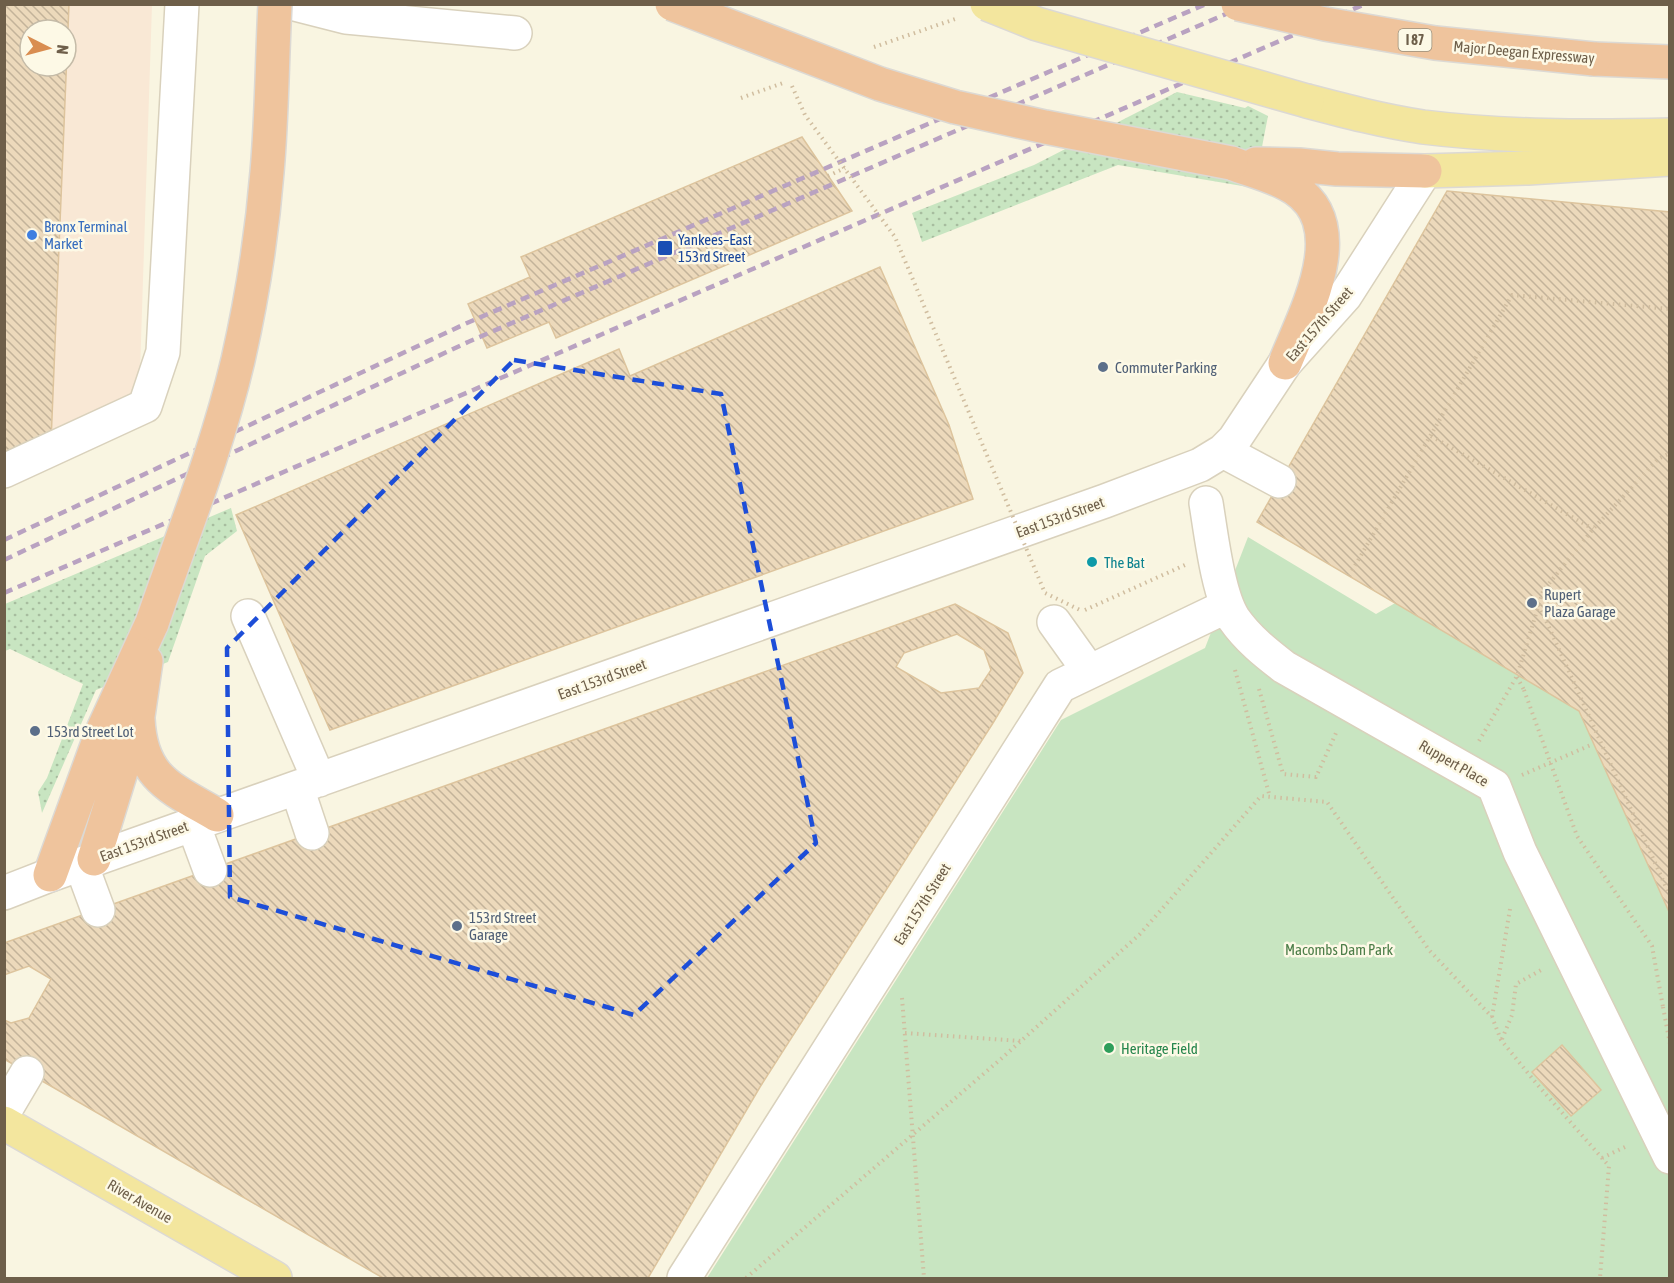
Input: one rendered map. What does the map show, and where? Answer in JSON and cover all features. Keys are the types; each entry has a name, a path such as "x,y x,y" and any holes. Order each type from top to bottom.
{"highway":[{"path":"50,875 102,732 152,623 213,449 237,363 260,232 267,171 275,4"},
{"path":"672,4 880,84 956,107 1045,127 1231,163 1284,183 1298,177 1337,169 1425,171"},
{"name":"Major Deegan Expressway","path":"1238,4 1324,24 1435,43 1594,59 1670,62"},
{"path":"1285,363 1318,277 1322,258 1323,237 1318,217 1298,177"},
{"path":"88,861 138,716 152,623"},
{"path":"138,716 142,751 154,773 205,819"}],"main road":[{"path":"976,10 1036,24 1307,101 1361,115 1424,127 1541,134 1670,135"},
{"path":"1425,171 1528,168 1670,159"},
{"name":"River Avenue","path":"4,1123 275,1278"}],"street":[{"path":"4,471 145,406 163,352 182,4"},
{"path":"295,4 346,17 515,33"},
{"name":"East 157th Street","path":"1212,458 1234,440 1285,363 1346,296 1425,171"},
{"path":"1212,458 1279,481"},
{"name":"East 153rd Street","path":"4,893 205,819 1105,501 1212,458"},
{"name":"Ruppert Place","path":"1206,502 1214,554 1227,606 1234,618 1245,656 1284,667 1494,786 1520,852 1670,1157"},
{"name":"East 157th Street","path":"684,1278 1060,686 1227,606"},
{"path":"248,616 308,784 312,833"},
{"path":"1068,616 1089,671"},
{"path":"205,819 210,870"},
{"path":"88,861 98,910"},
{"path":"4,1112 27,1073"}],"path":[{"path":"877,46 976,10"},
{"path":"741,98 790,81 805,115 895,237 1045,593 1068,616 1170,571"},
{"path":"828,176 844,168"},
{"path":"1349,576 1512,295 1670,309"},
{"path":"1431,436 1593,529"},
{"path":"1479,742 1516,676 1543,591 1593,529 1658,459 1670,453"},
{"path":"1538,605 1670,896"},
{"path":"1245,656 1257,680 1282,774 1316,777 1350,703"},
{"path":"1245,656 1270,797"},
{"path":"1516,676 1524,690 1577,837 1652,946 1670,1044"},
{"path":"1494,786 1593,744"},
{"path":"746,1278 1021,1041 1140,934 1261,796 1327,802 1429,950 1492,1017 1502,1040 1536,1083 1609,1166 1600,1278"},
{"path":"1492,1017 1512,899"},
{"path":"1502,1040 1512,1015 1516,984 1570,954"},
{"path":"879,971 901,985 924,1278"},
{"path":"904,1034 1021,1041"},
{"path":"1602,1158 1623,1147"}],"highlighted area":[{"path":"514,360 721,394 816,843 634,1015 230,897 227,648"}],"shaded area":[{"name":"Bronx Terminal Market","path":"5,5 152,5 139,402 5,461"}],"green space":[{"path":"1177,92 1245,108 1248,106 1268,116 1254,188 1118,165 922,242 912,213 1034,165"},
{"name":"Macombs Dam Park","path":"1447,191 1669,212 1669,1278 707,1278 1061,720 1205,648 1248,537 1376,614 1397,602 1257,522"},
{"path":"231,508 237,531 205,556 168,662 96,690 42,813 38,792 47,778 83,684 10,649 5,651 5,604"}],"building":[{"name":"Bronx Terminal Market","path":"4,4 69,4 68,18 18,18 18,78 66,78 51,442 4,462"},
{"path":"802,137 852,211 556,338 549,322 487,348 468,304 530,277 521,257"},
{"name":"Rupert Plaza Garage","path":"1447,191 1670,212 1670,914 1579,711 1257,522"},
{"path":"880,267 949,425 973,499 330,730 236,515 619,349 630,376"},
{"name":"153rd Street Garage","path":"955,604 1008,633 1023,673 760,1087 648,1278 383,1278 4,1059 4,1020 11,1023 29,1018 51,979 29,966 4,975 4,943","holes":["957,634 984,650 991,670 979,688 941,693 896,667 904,653"]},
{"path":"1562,1045 1601,1090 1571,1116 1532,1072"}],"railway":[{"path":"4,540 467,323 1206,4"},
{"path":"4,560 468,342 1249,4"},
{"path":"4,593 1365,4"}],"place":[{"name":"Bronx Terminal Market","path":"32,235"},
{"name":"Yankees–East 153rd Street","path":"665,248"},
{"name":"Commuter Parking","path":"1103,367"},
{"name":"The Bat","path":"1092,562"},
{"name":"Rupert Plaza Garage","path":"1532,603"},
{"name":"153rd Street Lot","path":"35,731"},
{"name":"153rd Street Garage","path":"457,926"},
{"name":"Heritage Field","path":"1109,1048"}]}
